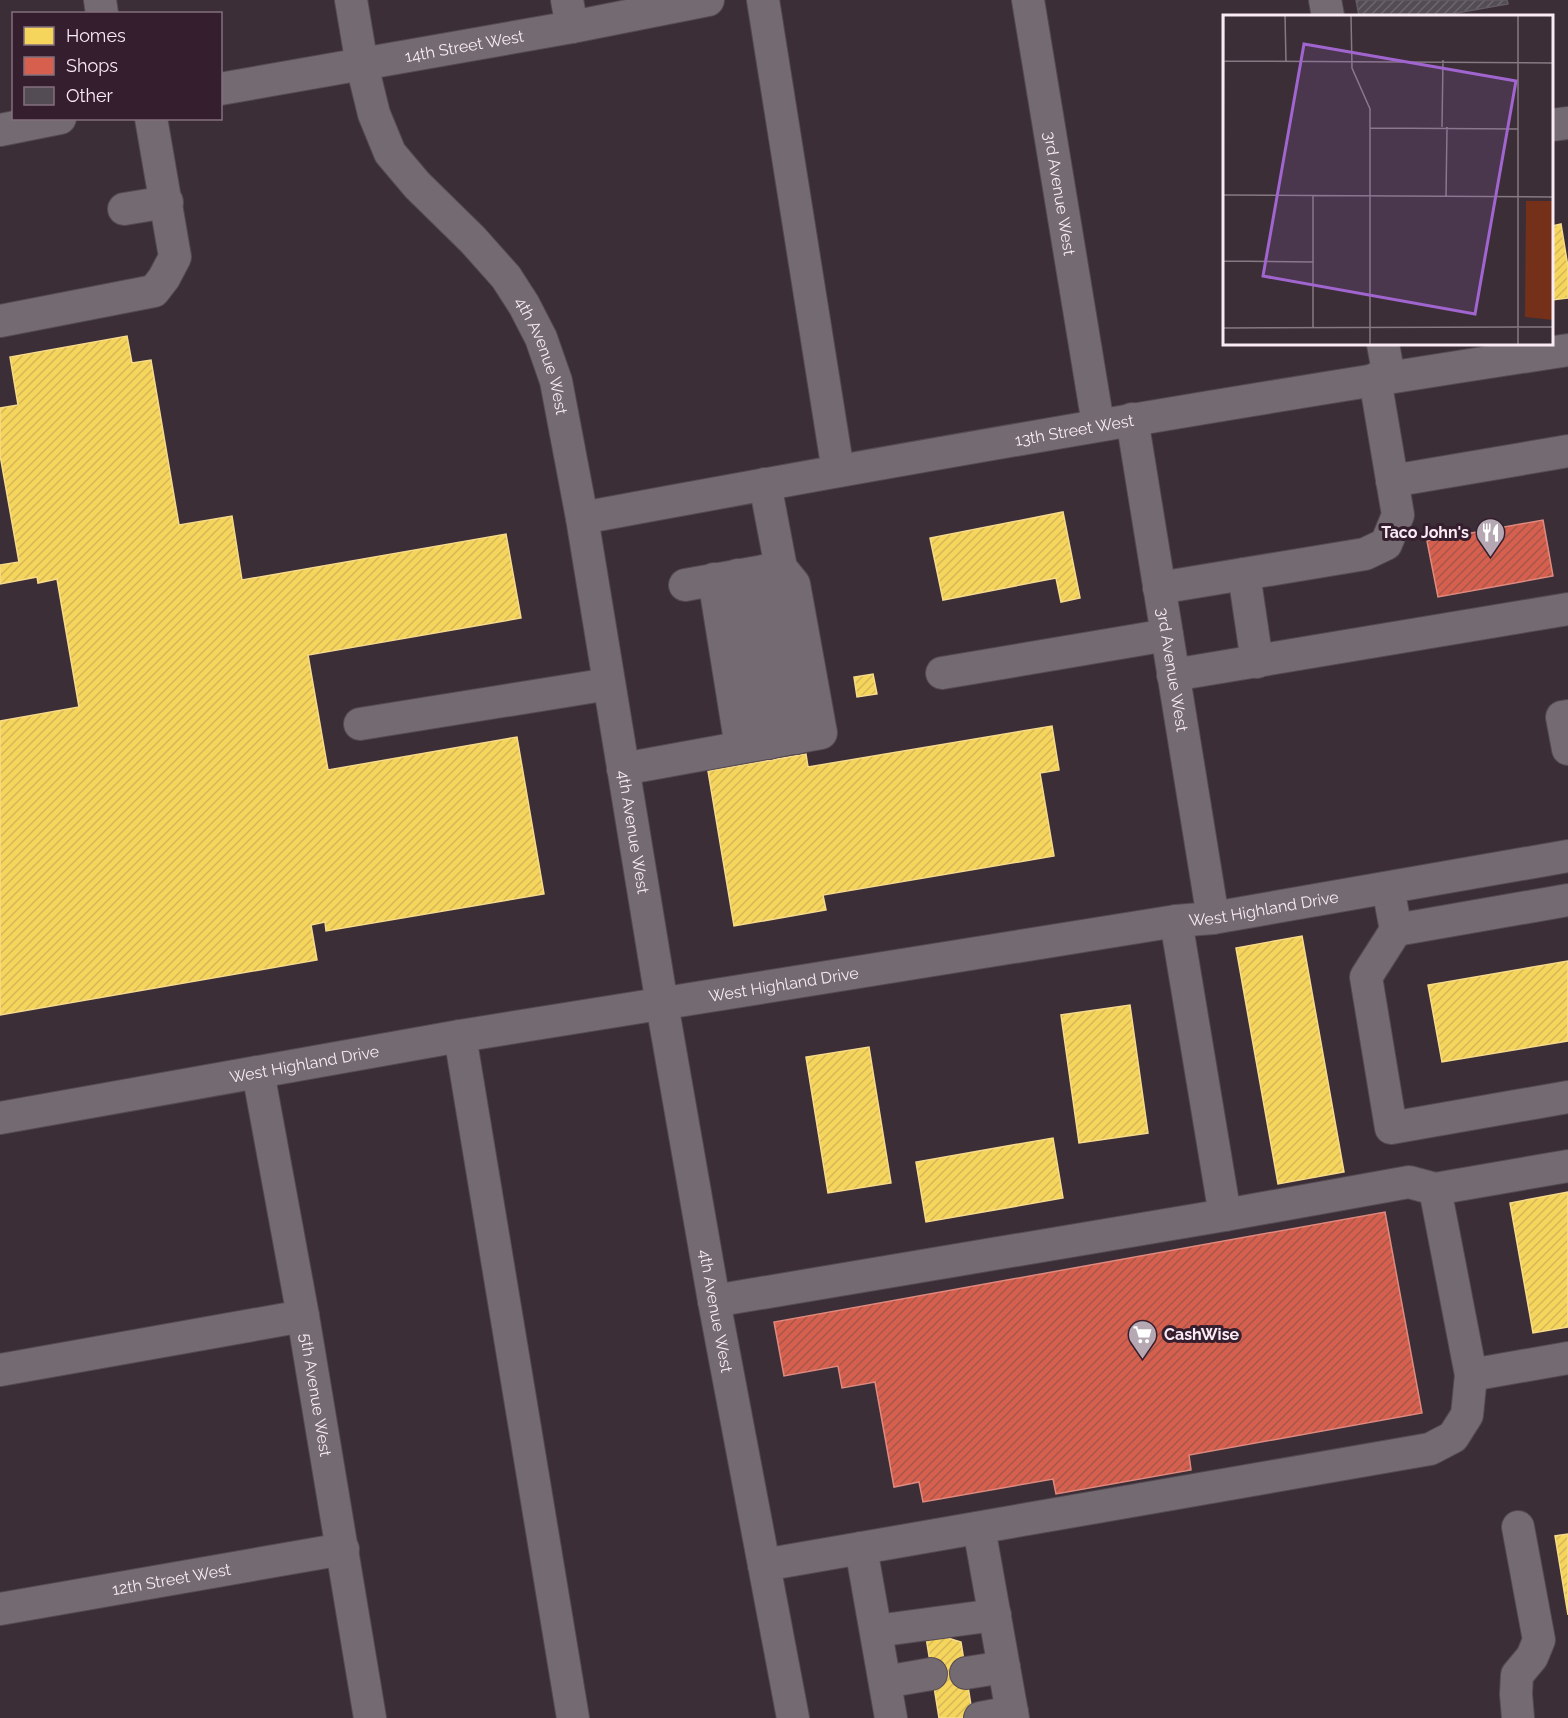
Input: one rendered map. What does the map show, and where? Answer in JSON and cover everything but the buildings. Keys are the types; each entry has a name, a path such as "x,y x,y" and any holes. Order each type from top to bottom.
{"street":[{"name":"4th Avenue West","path":"351,0 362,65 374,114 390,153 417,185 473,240 506,277 541,338 556,381 582,518 662,1004 714,1301 793,1718"},
{"name":"14th Street West","path":"222,89 362,65 569,14 708,0"},
{"path":"763,0 838,471"},
{"name":"3rd Avenue West","path":"1028,0 1098,424"},
{"path":"1325,0 1328,15"},
{"path":"0,130 50,120"},
{"path":"0,321 154,291 165,278 175,257 151,120"},
{"path":"1553,125 1568,123"},
{"path":"124,209 167,202"},
{"path":"1159,588 1365,554 1386,544 1398,515 1392,480 1382,378 1383,345"},
{"name":"13th Street West","path":"582,518 1098,424 1568,350"},
{"name":"3rd Avenue West","path":"1132,419 1213,918"},
{"path":"1392,480 1568,451"},
{"path":"765,484 736,575 769,742"},
{"path":"1244,574 1257,662"},
{"path":"736,575 769,742"},
{"path":"1173,675 1568,609"},
{"path":"942,673 1167,635"},
{"path":"360,724 609,684"},
{"path":"1568,716 1562,717 1568,749"},
{"path":"623,769 769,742"},
{"name":"West Highland Drive","path":"0,1118 460,1036 1176,921 1213,918 1568,858"},
{"path":"1388,888 1396,930 1365,977 1391,1128 1568,1097"},
{"path":"1396,930 1568,900"},
{"path":"1176,921 1225,1215"},
{"path":"460,1036 573,1718"},
{"name":"5th Avenue West","path":"258,1072 303,1316 370,1718"},
{"path":"714,1301 1409,1182 1436,1189 1568,1166"},
{"path":"764,1565 1430,1449 1453,1437 1467,1415 1470,1375 1436,1189"},
{"path":"0,1370 303,1316"},
{"path":"1470,1375 1568,1358"},
{"path":"1518,1527 1539,1640 1532,1657 1517,1676 1518,1718"},
{"path":"979,1528 1013,1715 980,1718"},
{"path":"861,1548 891,1718"},
{"name":"12th Street West","path":"0,1609 343,1549"},
{"path":"876,1631 995,1615"},
{"path":"966,1673 1004,1667"},
{"path":"885,1682 931,1674"}],"place":[{"name":"Taco John's","path":"1490,558"},
{"name":"CashWise","path":"1143,1360"}]}
